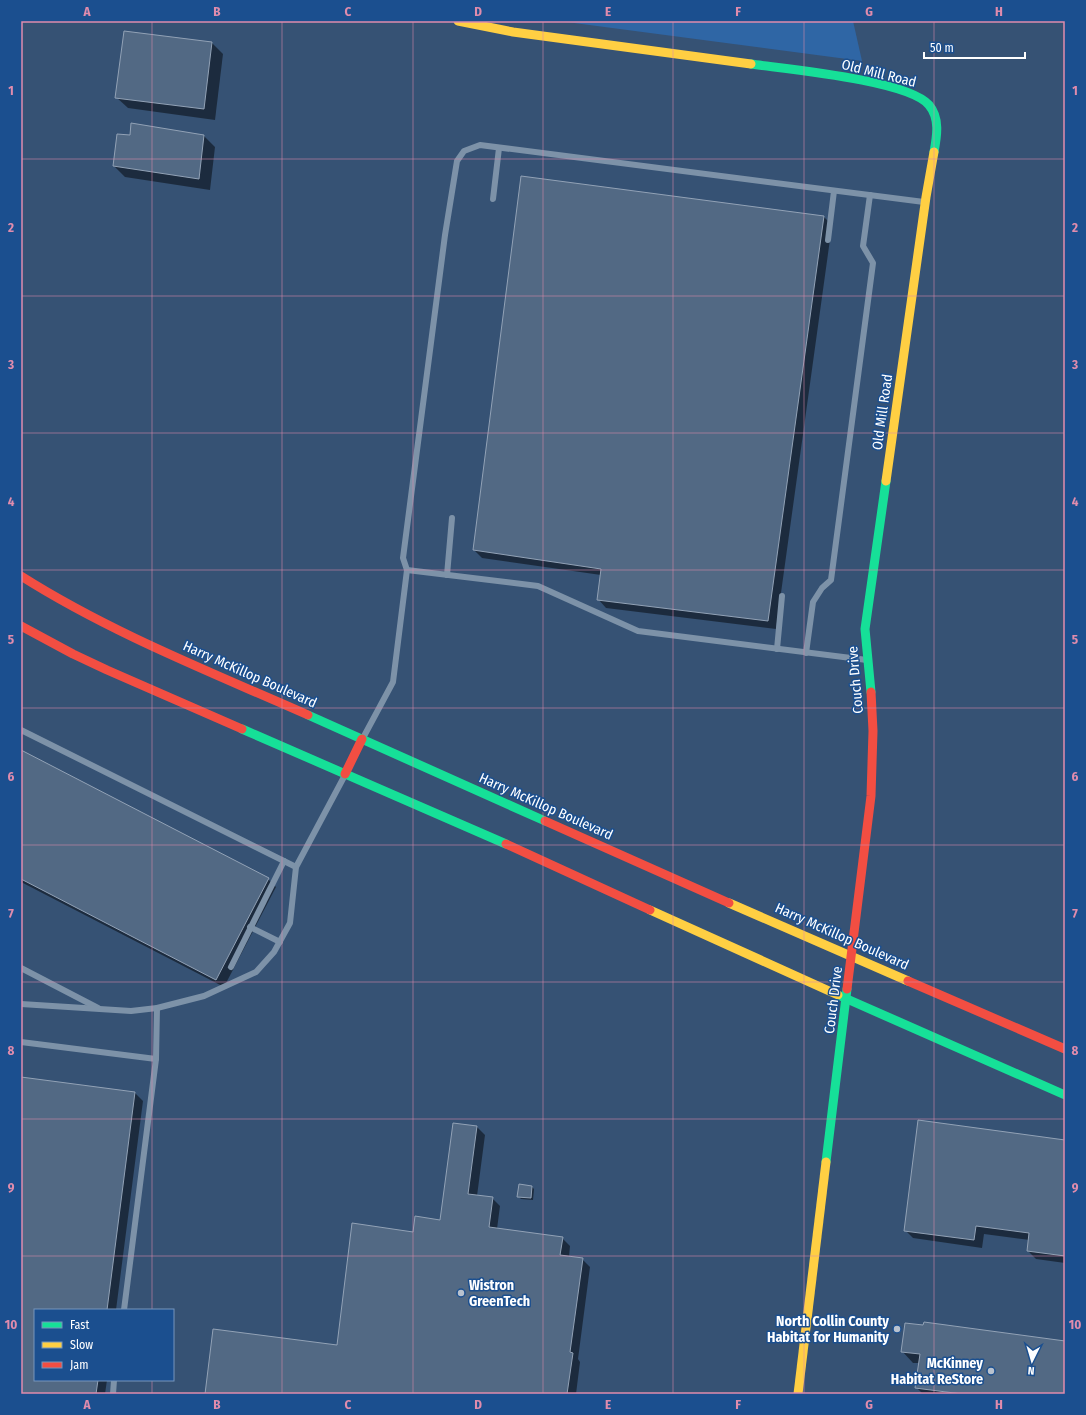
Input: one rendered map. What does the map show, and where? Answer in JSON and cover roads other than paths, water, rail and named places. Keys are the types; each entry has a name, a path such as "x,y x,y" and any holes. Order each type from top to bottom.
{"main road":[{"name":"Old Mill Road","path":"458,21 513,32 824,74 878,84 916,95 928,103 934,115 937,126 936,139 925,203 871,584"},
{"name":"Harry McKillop Boulevard","path":"21,576 49,594 84,613 147,644 1065,1049"},
{"name":"Couch Drive","path":"798,1394 847,999 873,773 873,708 865,629 871,584"},
{"path":"21,626 73,654 107,670 493,838 847,999 1065,1095"},
{"path":"345,774 362,739"}],"lane":[{"path":"362,739 393,682 407,570 403,558 445,235 456,161 464,151 480,145 925,203"},
{"path":"494,199 499,148"},
{"path":"828,240 834,191"},
{"path":"806,653 813,602 822,588 831,580 832,573 873,263 863,246 870,195"},
{"path":"447,574 452,518"},
{"path":"407,570 538,586 638,631 867,660"},
{"path":"777,649 782,596"},
{"path":"21,730 296,867"},
{"path":"21,1004 131,1011 157,1008 204,996 256,972 274,952 290,923 296,867 345,774"},
{"path":"231,966 284,861"},
{"path":"250,927 280,942"},
{"path":"21,968 100,1009"},
{"path":"124,1309 156,1059 157,1008"},
{"path":"21,1042 156,1059"},
{"path":"113,1394 114,1381"}],"place":[{"name":"Wistron GreenTech","path":"461,1293"},
{"name":"North Collin County Habitat for Humanity","path":"897,1329"},
{"name":"McKinney Habitat ReStore","path":"991,1371"}]}
